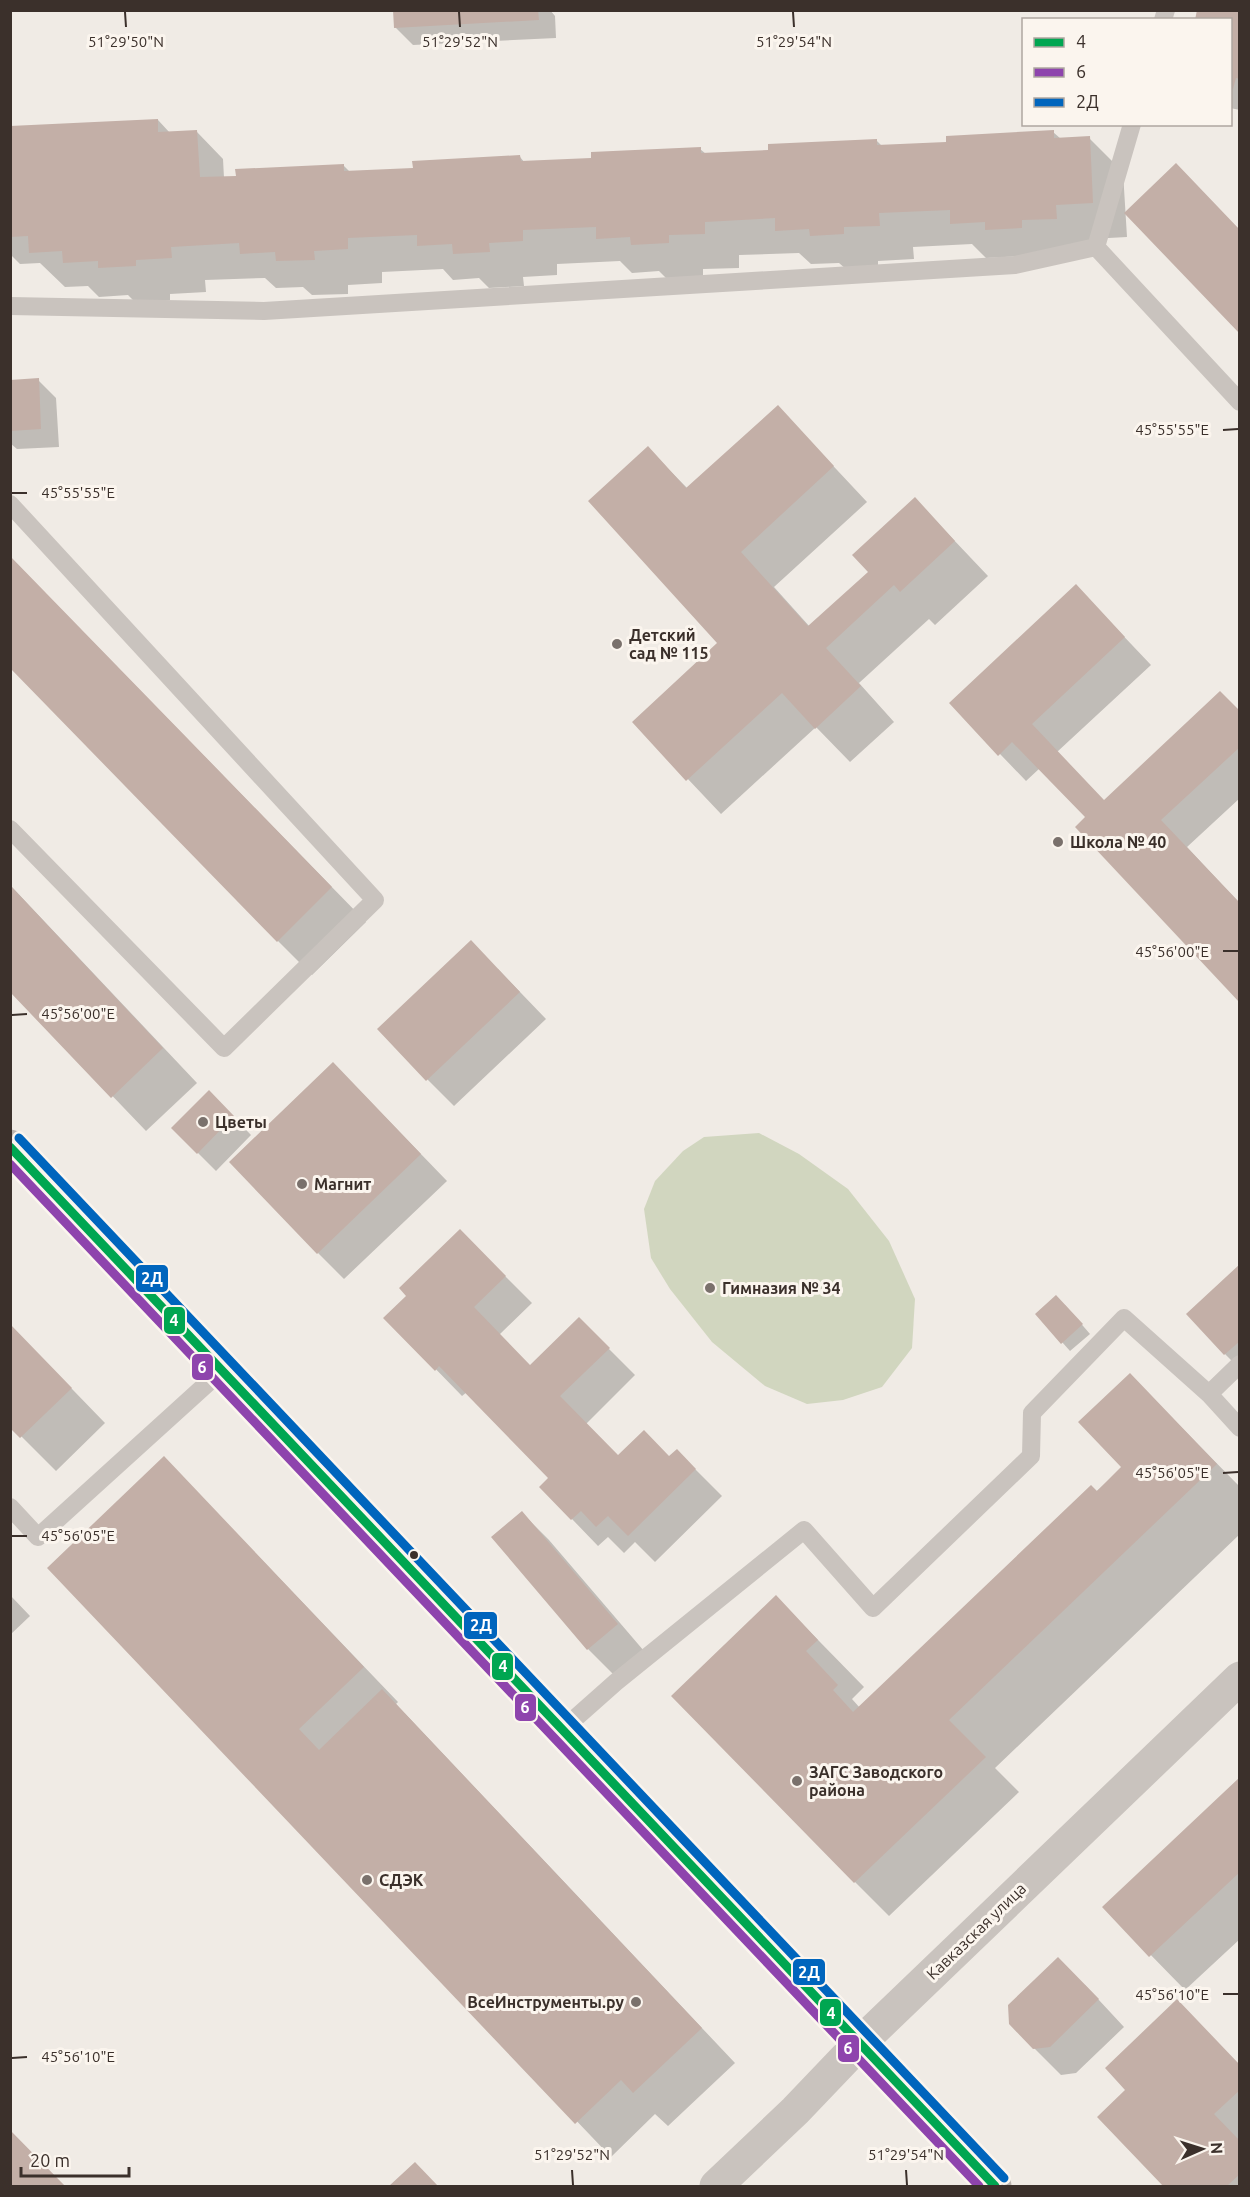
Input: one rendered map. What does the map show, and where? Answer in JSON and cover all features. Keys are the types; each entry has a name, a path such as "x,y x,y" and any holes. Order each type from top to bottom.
{"main road":[{"path":"10,1146 995,2187"}],"street":[{"name":"Кавказская улица","path":"716,2187 795,2111 859,2044 1239,1678"}],"lane":[{"path":"1096,247 1131,126"},
{"path":"10,306 264,311 1015,265 1096,247"},
{"path":"1096,247 1239,402"},
{"path":"10,504 375,900 224,1048 10,829"},
{"path":"562,1729 804,1530 873,1608 1031,1456 1032,1413 1124,1318 1209,1394 1239,1428"},
{"path":"1209,1394 1239,1364"},
{"path":"10,1507 38,1537 221,1371"}],"green space":[{"path":"759,1133 799,1154 848,1189 889,1241 915,1299 912,1348 882,1387 843,1400 807,1404 765,1386 712,1342 670,1289 651,1258 644,1209 655,1181 683,1151 704,1137"}],"building":[{"path":"393,10 538,10 539,20 394,28"},
{"path":"1197,10 1240,10 1240,79 1236,78 1233,89 1232,18 1195,18"},
{"path":"158,119 158,132 197,130 200,177 236,176 235,169 344,164 344,171 413,168 412,161 520,155 521,161 591,158 591,152 701,147 701,153 768,150 768,144 877,139 877,145 946,142 946,136 1054,130 1054,138 1090,136 1093,203 1056,205 1057,219 1022,220 1022,228 985,230 985,222 950,224 950,210 879,213 880,226 844,227 844,234 810,236 809,229 775,231 775,218 705,222 705,234 669,235 669,243 631,245 630,237 596,239 596,227 523,230 523,241 489,243 490,252 453,254 452,244 417,246 417,235 348,238 348,249 314,251 315,260 276,261 275,252 240,254 239,243 171,247 172,258 136,260 136,266 98,268 98,261 63,263 62,251 29,253 28,236 10,237 10,126"},
{"path":"1176,163 1240,230 1240,334 1124,213"},
{"path":"39,378 41,429 10,431 10,380"},
{"path":"778,405 834,466 741,552 808,626 868,572 852,555 915,497 955,541 900,592 894,585 826,648 861,686 815,729 782,693 686,781 632,722 717,643 588,501 648,446 686,488"},
{"path":"10,556 332,887 277,942 10,668"},
{"path":"1076,584 1125,637 1032,724 1104,800 1220,691 1240,711 1240,747 1161,820 1240,903 1240,1003 1075,827 1085,817 1012,742 998,756 949,703"},
{"path":"10,885 163,1048 111,1098 10,992"},
{"path":"471,940 520,992 426,1081 377,1029"},
{"path":"333,1062 421,1154 317,1254 229,1162"},
{"name":"Цветы","path":"209,1090 234,1116 197,1154 171,1128"},
{"path":"460,1229 506,1276 474,1307 530,1365 579,1317 610,1348 560,1396 618,1455 644,1430 669,1456 677,1449 696,1469 628,1536 608,1516 596,1527 581,1511 571,1520 539,1487 548,1478 439,1366 435,1371 383,1318 406,1296 399,1288"},
{"path":"1240,1264 1240,1341 1224,1355 1186,1314"},
{"path":"1056,1295 1083,1324 1061,1344 1035,1314"},
{"path":"10,1324 72,1388 20,1438 10,1428"},
{"path":"1130,1373 1217,1464 949,1720 986,1757 854,1883 671,1696 776,1595 818,1640 806,1651 838,1685 833,1690 853,1712 1091,1485 1097,1491 1121,1467 1078,1422"},
{"path":"164,1456 364,1667 299,1729 319,1750 382,1689 702,2028 633,2093 621,2080 575,2124 47,1568"},
{"path":"522,1511 618,1624 587,1650 491,1537"},
{"path":"1240,1777 1240,1872 1149,1957 1102,1907"},
{"path":"1058,1957 1099,1999 1050,2047 1033,2049 1009,2024 1008,2005"},
{"path":"1177,1999 1240,2065 1240,2090 1214,2114 1240,2141 1240,2174 1227,2186 1163,2186 1097,2117 1125,2090 1105,2068"},
{"path":"10,2130 65,2186 10,2186"},
{"path":"415,2162 438,2186 389,2186"}],"transit line":[{"name":"2Д","path":"19,1138 1004,2178"},
{"name":"4","path":"10,1147 995,2186"},
{"name":"6","path":"10,1164 979,2186"}],"place":[{"name":"Детский сад № 115","path":"617,644"},
{"name":"Школа № 40","path":"1058,842"},
{"name":"Цветы","path":"203,1122"},
{"name":"Магнит","path":"302,1184"},
{"name":"Гимназия № 34","path":"710,1288"},
{"name":"ЗАГС Заводского района","path":"797,1781"},
{"name":"СДЭК","path":"367,1880"},
{"name":"ВсеИнструменты.ру","path":"636,2002"}]}
